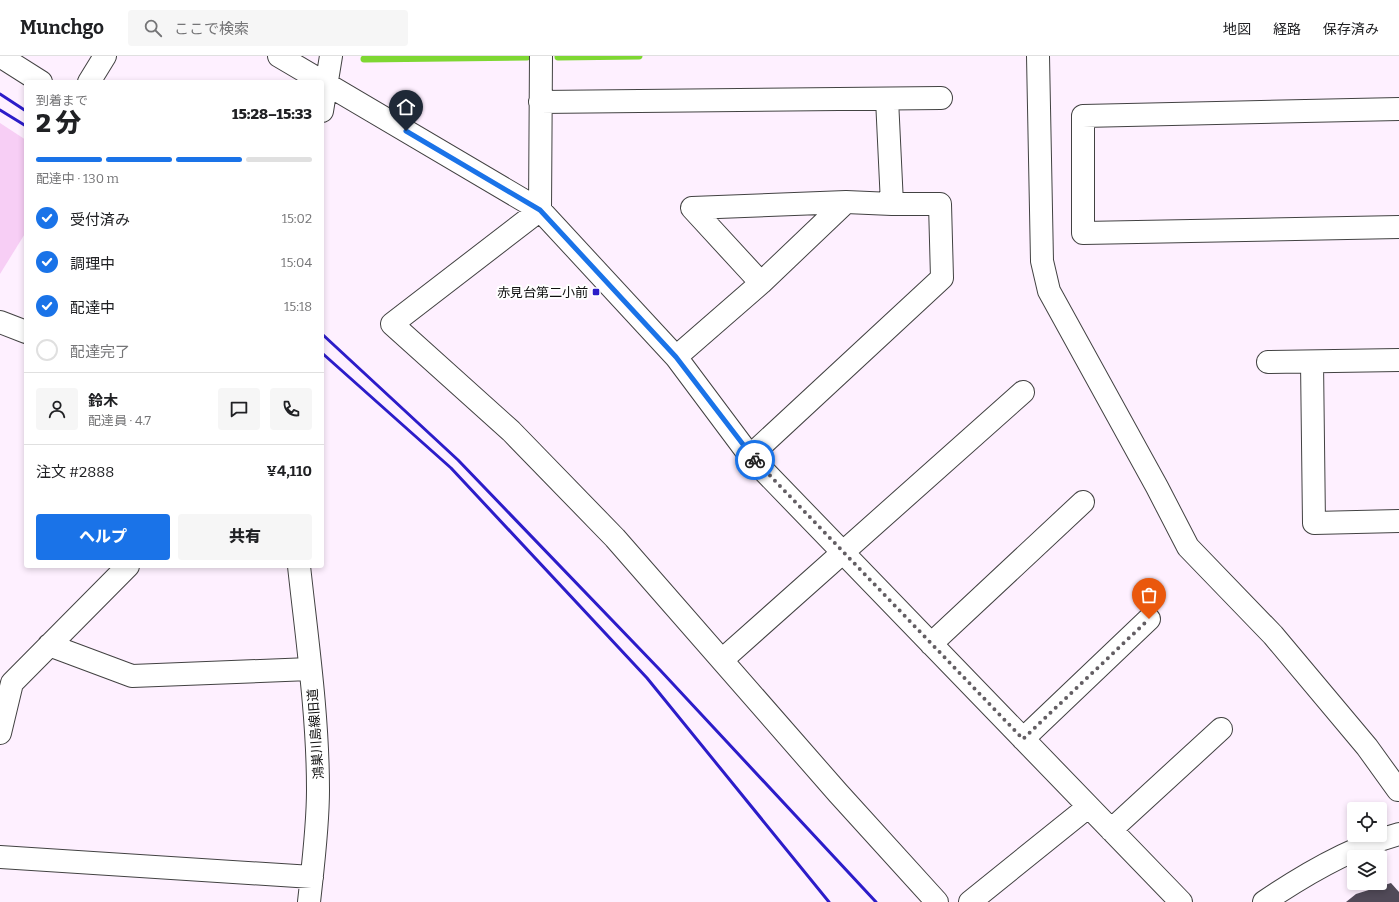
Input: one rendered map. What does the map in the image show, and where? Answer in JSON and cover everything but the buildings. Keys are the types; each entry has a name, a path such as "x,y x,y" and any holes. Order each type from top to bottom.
{"street":[{"path":"0,56 38,80"},
{"path":"90,80 105,56"},
{"path":"279,56 321,80"},
{"path":"324,96 331,56"},
{"path":"540,210 541,56"},
{"path":"1038,56 1042,261 1049,291 1158,487 1188,547 1273,636 1367,747 1398,790"},
{"path":"326,83 540,210 676,357 750,456 1181,902"},
{"path":"540,102 941,98"},
{"path":"887,99 892,204"},
{"path":"1399,109 1083,116 1083,232 1399,227"},
{"path":"676,357 761,282 846,202"},
{"path":"750,456 942,278 940,204 846,202 692,208 761,282"},
{"path":"540,210 392,324 522,443 615,538 838,793 937,902"},
{"path":"0,322 24,331"},
{"path":"1268,362 1399,360"},
{"path":"1312,362 1314,523 1399,521"},
{"path":"722,660 1023,392"},
{"path":"931,644 1082,502"},
{"path":"0,733 12,683 126,568"},
{"name":"鴻巣川島線旧道","path":"299,568 316,724 318,791 315,848 309,902"},
{"path":"1023,739 1149,619"},
{"path":"49,645 132,676 310,669"},
{"path":"1111,830 1221,730"},
{"path":"970,902 1088,806"},
{"path":"1264,902 1284,888 1328,863 1364,846 1399,834"},
{"path":"0,857 312,877"}],"shaded area":[{"path":"0,123 24,139 24,235 0,274"}],"waterway":[{"path":"558,57 639,56"},
{"path":"364,59 527,57"}],"railway":[{"path":"0,94 24,110"},
{"path":"0,110 24,125"},
{"path":"324,336 458,460 660,670 876,902"},
{"path":"324,355 451,468 647,678 829,902"}],"way so far":[{"path":"755,460 1023,739 1149,619"}],"place":[{"name":"赤見台第二小前","path":"596,292"}],"route":[{"path":"406,131 540,210 676,357 750,456 755,460"}]}
